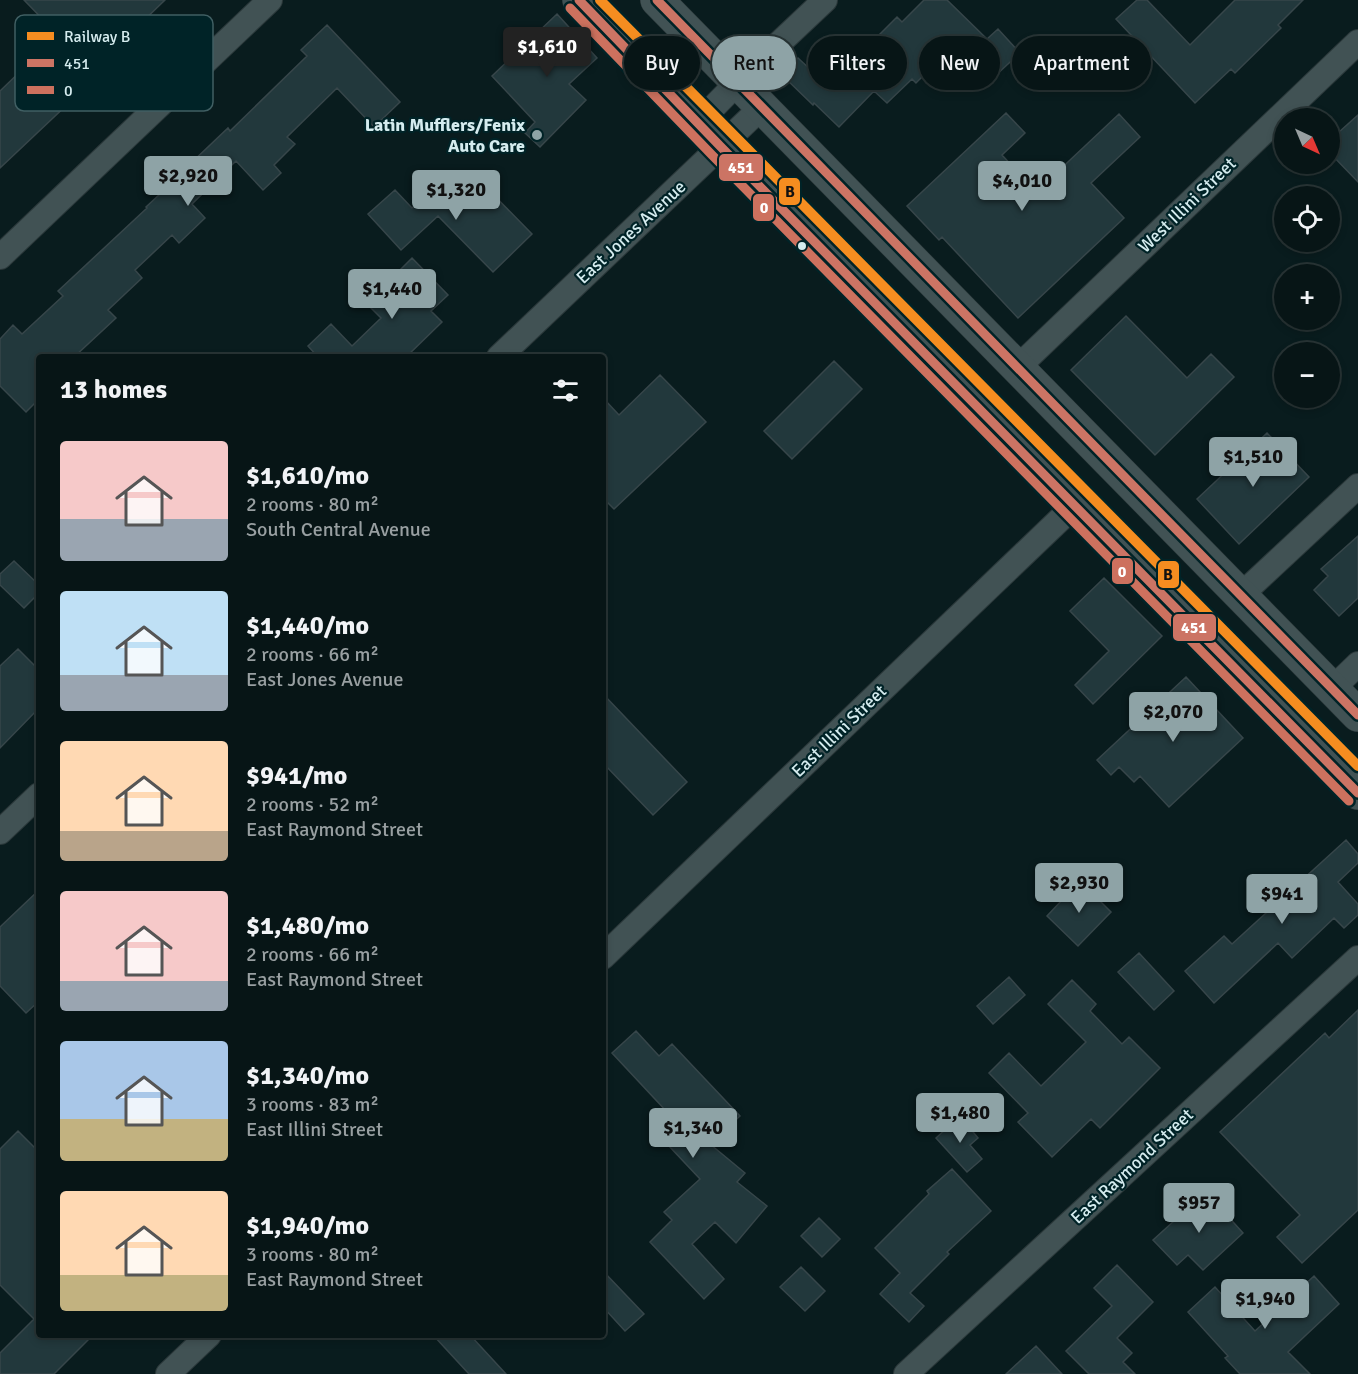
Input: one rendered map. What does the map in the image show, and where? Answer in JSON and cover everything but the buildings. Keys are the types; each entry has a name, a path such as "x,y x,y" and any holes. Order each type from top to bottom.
{"main road":[{"path":"579,0 1358,793"},
{"path":"657,0 712,56"},
{"path":"746,90 1358,715"}],"street":[{"path":"213,54 270,0"},
{"path":"787,36 825,0"},
{"name":"West Illini Street","path":"1017,368 1358,42"},
{"path":"698,123 730,90"},
{"name":"East Jones Avenue","path":"502,354 762,107"},
{"path":"0,257 153,111"},
{"path":"1241,596 1358,486"},
{"name":"East Illini Street","path":"606,954 1075,505"},
{"path":"1332,689 1358,664"},
{"path":"0,832 36,798"},
{"name":"East Raymond Street","path":"906,1374 1358,958"},
{"path":"168,1374 206,1338"}],"rail line":[{"name":"B","path":"600,0 1358,766"}],"transit line":[{"name":"451","path":"579,0 1358,793"},
{"name":"451","path":"657,0 1358,715"},
{"name":"0","path":"570,8 1349,801"}],"place":[{"name":"Latin Mufflers/Fenix Auto Care","path":"537,135"}]}
